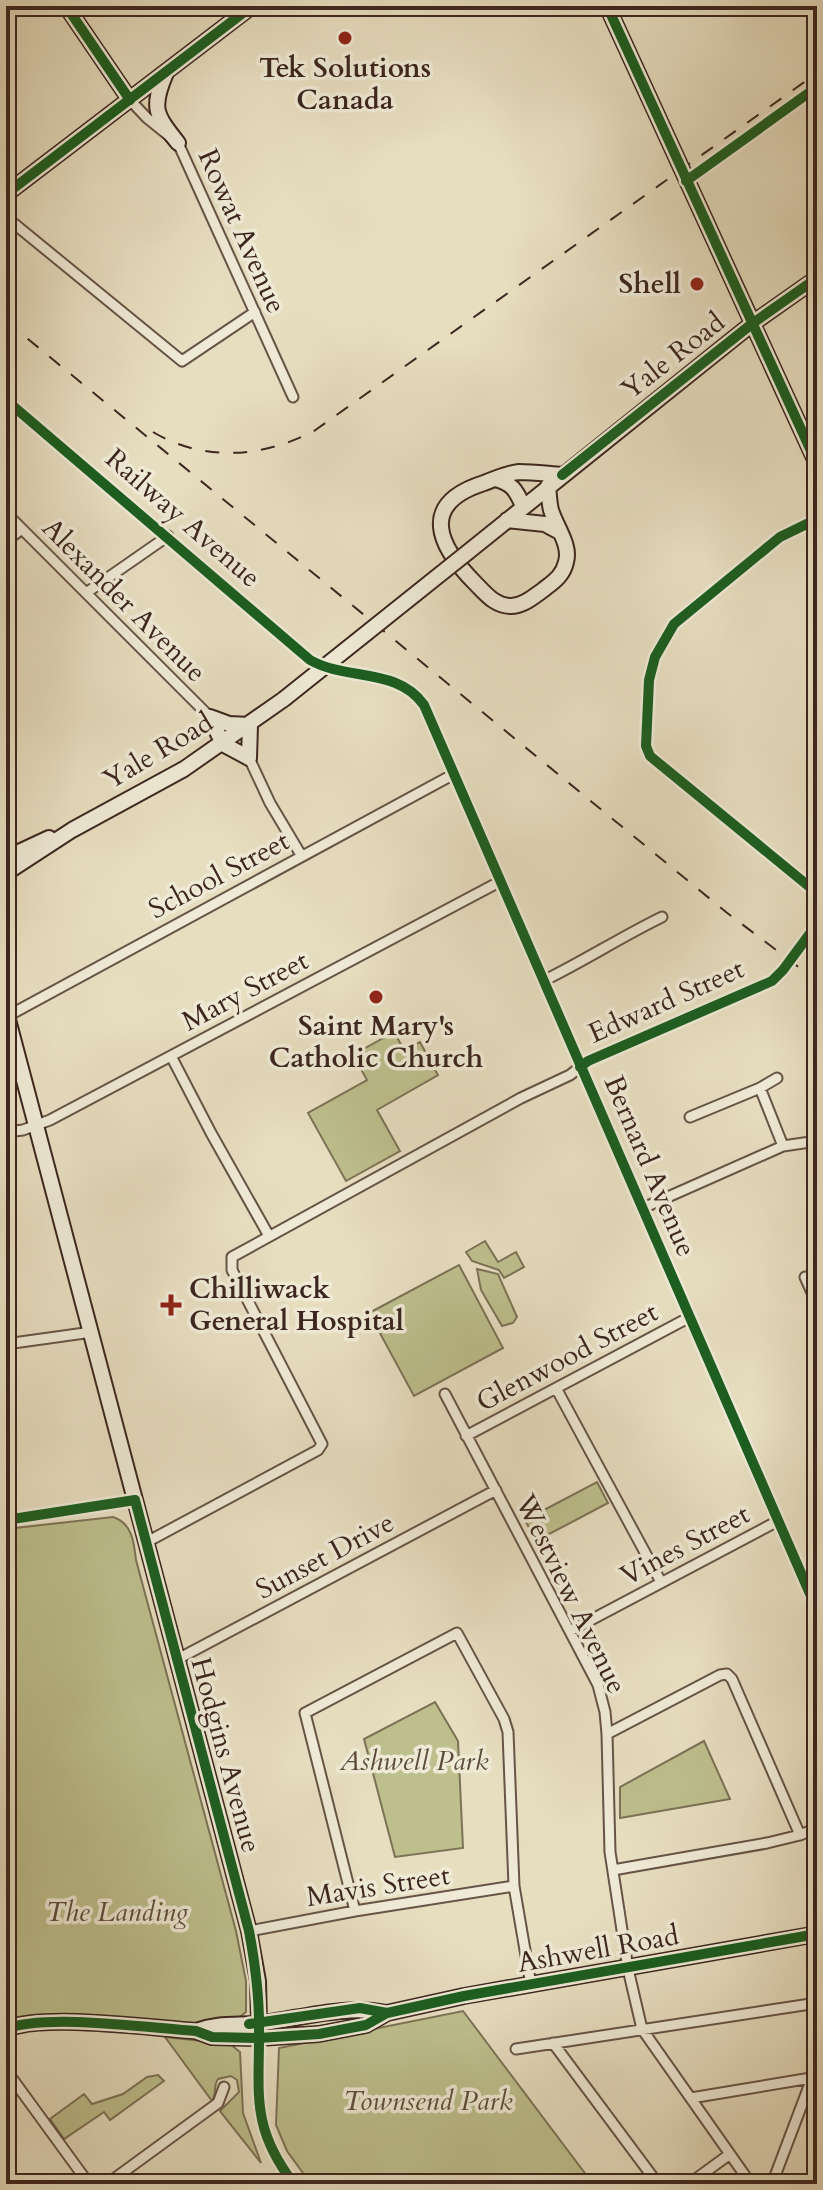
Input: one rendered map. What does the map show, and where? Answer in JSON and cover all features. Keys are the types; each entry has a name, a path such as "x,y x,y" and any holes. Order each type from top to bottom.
{"street":[{"path":"66,6 130,100"},
{"path":"6,194 252,6"},
{"path":"607,6 817,464"},
{"path":"166,73 159,90 156,111 178,143"},
{"name":"Rowat Avenue","path":"130,100 178,143 293,397"},
{"path":"6,217 182,361 255,312"},
{"name":"Yale Road","path":"6,858 72,830 143,793 250,725 753,323 817,278"},
{"name":"Railway Avenue","path":"6,400 310,660 330,670"},
{"path":"548,486 550,506 565,542 567,560 559,577 528,601 513,607 498,604 452,557 442,539 440,524 444,509 453,497 466,488 516,472 562,475"},
{"path":"495,479 508,482 516,490 523,506"},
{"name":"Alexander Avenue","path":"6,513 210,717"},
{"path":"817,519 780,537 674,624 655,657 649,680 646,746 650,756 817,893"},
{"path":"507,520 545,524 558,531"},
{"path":"6,541 22,529"},
{"path":"86,593 168,536"},
{"name":"Bernard Avenue","path":"330,670 386,679 413,692 424,705 817,1610"},
{"path":"210,717 229,724 250,725 249,758 270,803 301,855"},
{"path":"210,717 223,744 249,758"},
{"name":"School Street","path":"6,1015 454,774"},
{"name":"Yale Road","path":"6,873 72,830"},
{"name":"Mary Street","path":"6,1132 35,1126 501,881"},
{"path":"543,981 590,958 612,941 662,917"},
{"name":"Edward Street","path":"145,1543 318,1450 322,1444 238,1283 230,1261 235,1255 588,1061 772,981"},
{"name":"Hodgins Avenue","path":"6,1015 249,1931 258,1981 259,2031"},
{"path":"171,1056 269,1236"},
{"path":"690,1117 777,1078"},
{"path":"760,1088 783,1146"},
{"path":"643,1208 783,1146 817,1141"},
{"path":"805,1277 817,1304"},
{"name":"Glenwood Street","path":"466,1436 688,1318"},
{"path":"6,1344 92,1332"},
{"path":"556,1388 661,1582"},
{"name":"Westview Avenue","path":"445,1394 598,1685 607,1734 608,1815 613,1870 628,1969"},
{"name":"Sunset Drive","path":"176,1660 496,1490"},
{"path":"6,1520 135,1500"},
{"name":"Vines Street","path":"570,1631 778,1521"},
{"path":"355,1911 305,1713 457,1633 508,1732 514,1886 531,1985"},
{"path":"607,1734 727,1674 732,1679 800,1835"},
{"path":"613,1870 800,1835 817,1828"},
{"name":"Mavis Street","path":"249,1931 514,1886"},
{"name":"Ashwell Road","path":"6,2029 34,2022 54,2022 196,2031 214,2024 259,2031 360,2008 387,2013 817,1934"},
{"name":"Ashwell Road","path":"628,1969 642,2029 751,2184"},
{"path":"516,2049 817,2003"},
{"path":"259,2031 259,2114 266,2138 294,2184"},
{"path":"553,2043 658,2184"},
{"path":"6,2070 89,2184"},
{"path":"691,2098 814,2078"},
{"path":"772,2184 814,2078"},
{"path":"107,2184 218,2103 224,2087"},
{"path":"689,2184 730,2154"}],"green space":[{"path":"394,1032 404,1050 420,1042 438,1075 377,1110 400,1151 346,1181 308,1113 367,1080 353,1055"},
{"path":"485,1241 498,1262 516,1252 524,1267 504,1278 499,1270 472,1261 466,1252"},
{"path":"459,1265 503,1348 414,1396 369,1313"},
{"path":"477,1269 498,1274 517,1317 513,1323 502,1326 481,1290"},
{"path":"597,1482 608,1503 536,1541 525,1520"},
{"name":"The Landing","path":"113,1517 128,1528 133,1540 236,1931 246,1981 246,2012 233,2022 202,2025 6,2027 6,1529"},
{"name":"Ashwell Park","path":"435,1702 458,1741 463,1848 395,1857 364,1739"},
{"path":"704,1741 730,1799 620,1818 620,1787"},
{"name":"Townsend Park","path":"463,2011 593,2184 311,2184 287,2151 276,2125 279,2048"},
{"path":"165,2037 230,2044 240,2052 243,2113 261,2163 220,2111 239,2092 237,2080 231,2076 218,2079 212,2101"},
{"path":"158,2075 164,2081 110,2120 104,2112 64,2139 50,2119 84,2094 92,2104 123,2094 147,2077"}],"railway":[{"path":"153,432 192,448 233,453 274,447 314,431 817,73"},
{"path":"6,321 726,912 817,981"}],"cycle path":[{"path":"66,6 130,100"},
{"path":"6,194 252,6"},
{"path":"607,6 817,464"},
{"path":"686,181 817,87"},
{"path":"562,475 753,323 817,278"},
{"path":"6,400 310,660 340,671 400,685 424,705 817,1610"},
{"path":"817,519 780,537 674,624 655,657 649,680 646,746 650,756 817,893"},
{"path":"580,1067 772,981 817,924"},
{"path":"6,1520 135,1500 249,1931 258,2000 259,2089 263,2125 270,2144 294,2184"},
{"path":"6,2029 23,2024 71,2022 196,2031 212,2037 319,2034 366,2025 387,2013 464,1996 817,1934"},
{"path":"249,2024 360,2008 387,2013"}],"place":[{"name":"Tek Solutions Canada","path":"345,38"},
{"name":"Shell","path":"697,284"},
{"name":"Saint Mary's Catholic Church","path":"376,997"},
{"name":"Chilliwack General Hospital","path":"171,1305"}]}
